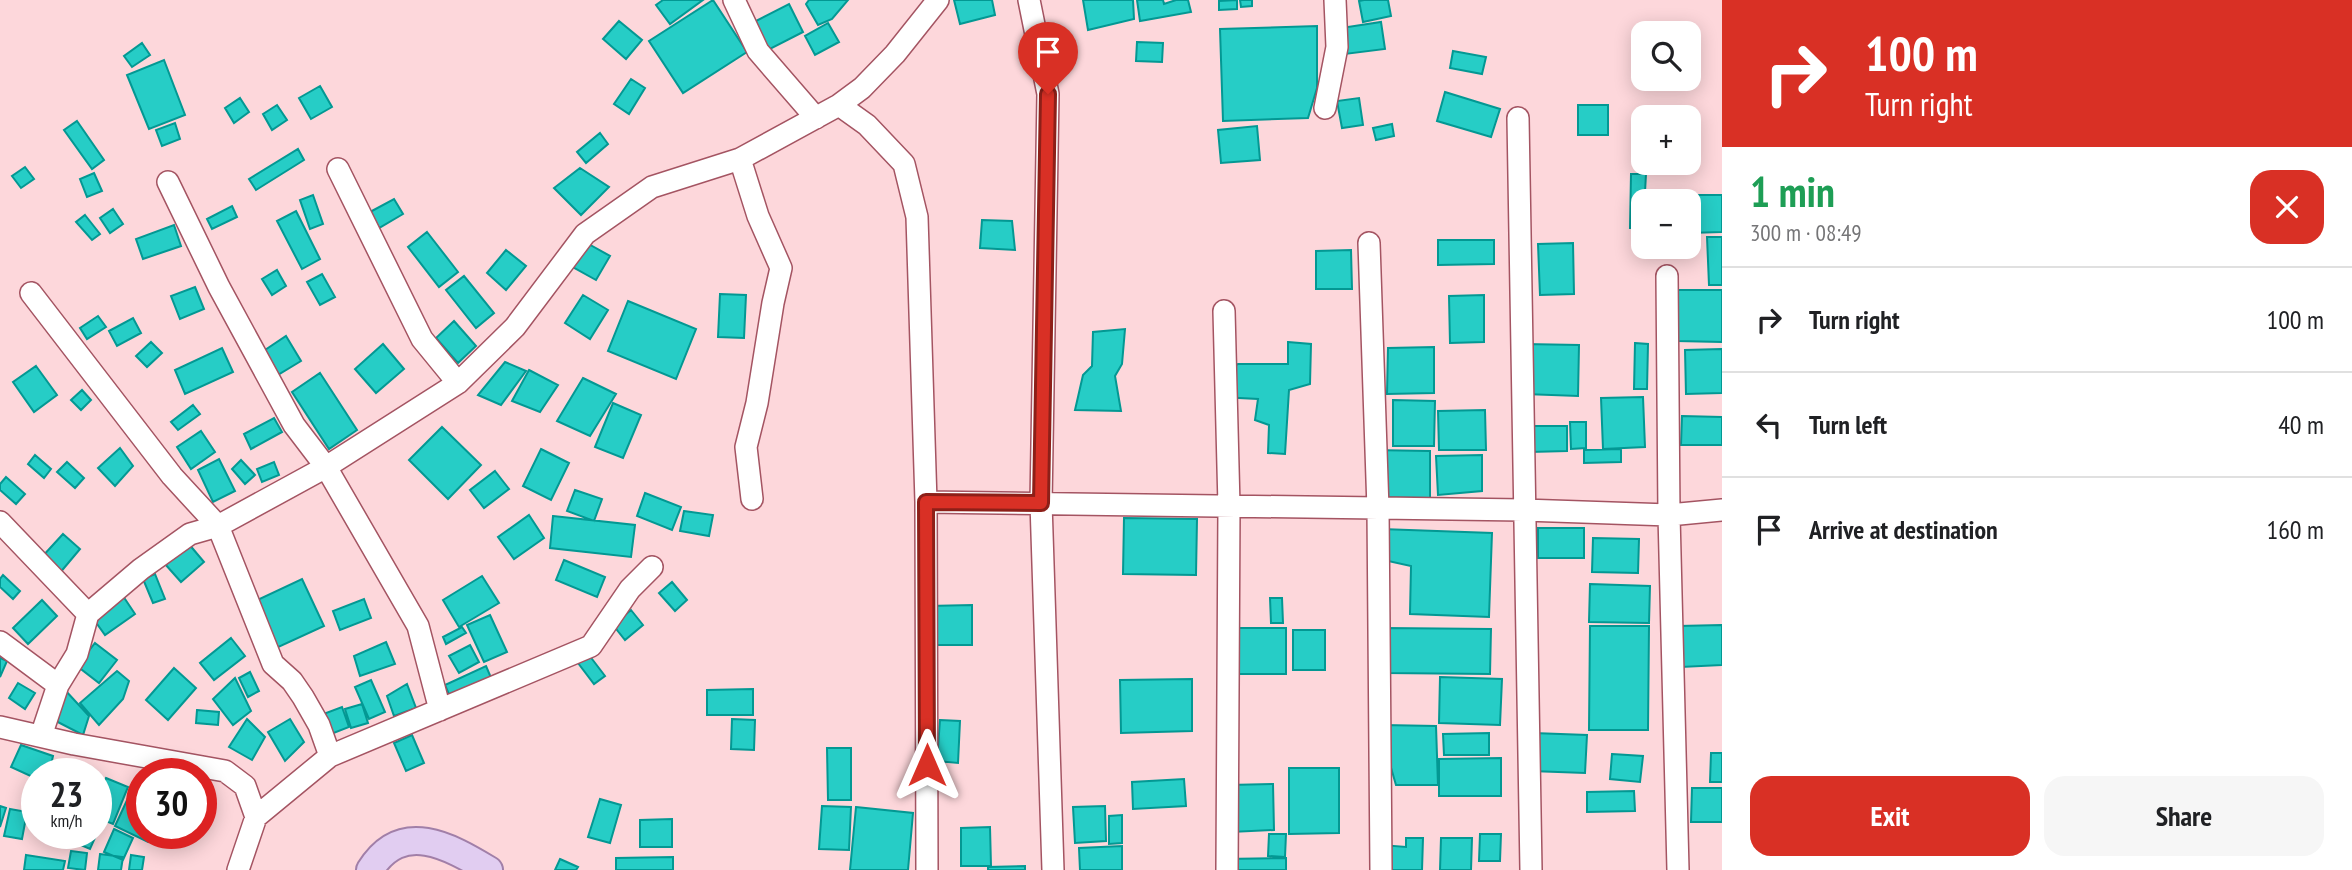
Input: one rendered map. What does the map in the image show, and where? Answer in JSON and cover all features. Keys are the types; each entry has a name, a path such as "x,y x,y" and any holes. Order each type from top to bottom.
{"main road":[{"path":"370,870 378,857 396,844 418,840 441,844 489,870"}],"street":[{"path":"734,0 758,51 816,118"},
{"path":"1029,0 1048,94 1041,503 1053,870"},
{"path":"1325,108 1337,47 1335,0"},
{"path":"41,736 58,685 77,654 88,614 141,569 190,534 218,526 326,467 458,383 515,327 585,234 652,187 740,159 839,105 862,89 895,54 934,2"},
{"path":"839,105 867,125 904,164 917,217 926,502 927,870"},
{"path":"1518,118 1531,870"},
{"path":"740,159 758,216 781,268 758,403 746,447 752,499"},
{"path":"338,169 422,339 458,383"},
{"path":"168,182 219,287 294,425 326,467 418,626 440,710"},
{"path":"1369,243 1378,509 1381,870"},
{"path":"1667,276 1669,515 1678,870"},
{"path":"31,293 172,476 218,526 273,664 292,681 303,697 319,725 330,756"},
{"path":"1224,311 1229,506 1227,870"},
{"path":"926,502 1523,510 1669,515 1722,510"},
{"path":"0,522 88,614"},
{"path":"237,870 256,817 330,756 591,646 630,589 652,567"},
{"path":"0,642 58,685"},
{"path":"0,727 225,772 245,786 256,817"}],"building":[{"path":"663,0 703,0 670,24 656,5"},
{"path":"713,0 747,52 683,93 649,41"},
{"path":"809,0 848,0 832,19 818,25 806,4"},
{"path":"954,0 992,0 995,15 960,24"},
{"path":"1083,0 1133,0 1134,19 1088,30"},
{"path":"1137,0 1163,0 1164,4 1188,0 1191,12 1140,21"},
{"path":"1237,0 1237,9 1219,10 1219,1"},
{"path":"1240,0 1252,0 1252,6 1241,7"},
{"path":"1388,0 1391,16 1363,22 1359,1"},
{"path":"789,4 803,32 768,50 754,22"},
{"path":"619,21 642,40 626,59 603,39"},
{"path":"1381,22 1385,49 1345,54 1341,28"},
{"path":"828,23 839,42 815,55 805,36"},
{"path":"1317,26 1317,88 1308,118 1223,121 1220,29"},
{"path":"1137,42 1163,43 1162,62 1136,61"},
{"path":"142,43 150,55 132,67 124,56"},
{"path":"1453,51 1486,57 1482,74 1450,68"},
{"path":"164,60 185,115 149,129 127,75"},
{"path":"631,79 645,88 629,114 614,104"},
{"path":"320,86 332,107 311,119 299,98"},
{"path":"1445,92 1500,109 1491,137 1437,121"},
{"path":"240,98 249,112 234,123 225,108"},
{"path":"1359,98 1363,125 1342,128 1337,101"},
{"path":"277,105 287,120 272,130 263,114"},
{"path":"1578,105 1608,105 1608,135 1578,135"},
{"path":"77,121 104,160 92,169 64,130"},
{"path":"175,123 180,139 162,146 156,130"},
{"path":"1392,124 1394,136 1376,140 1373,128"},
{"path":"1257,126 1260,160 1221,163 1218,130"},
{"path":"600,133 608,144 586,163 577,152"},
{"path":"298,149 304,160 256,190 249,179"},
{"path":"25,167 34,179 21,188 12,176"},
{"path":"580,168 609,187 581,215 554,188"},
{"path":"94,173 102,191 87,197 80,179"},
{"path":"1631,174 1646,175 1645,189 1631,189 1630,228"},
{"path":"313,195 323,224 310,229 300,200"},
{"path":"1701,195 1722,195 1722,232 1701,233"},
{"path":"394,199 403,214 379,228 370,212"},
{"path":"232,206 237,217 212,229 207,219"},
{"path":"113,209 123,224 110,233 100,218"},
{"path":"296,211 320,259 302,269 277,221"},
{"path":"85,215 100,234 92,240 76,222"},
{"path":"982,220 1012,221 1015,250 980,248"},
{"path":"174,225 181,246 143,259 136,239"},
{"path":"427,232 458,272 439,287 408,247"},
{"path":"1707,237 1722,237 1722,285 1709,285"},
{"path":"1438,240 1494,240 1494,264 1438,265"},
{"path":"585,242 610,256 596,280 571,266"},
{"path":"1573,243 1574,294 1540,295 1538,244"},
{"path":"506,250 526,266 506,290 487,273"},
{"path":"1351,250 1352,289 1316,289 1316,251"},
{"path":"277,270 286,286 272,295 262,279"},
{"path":"322,274 335,297 320,305 307,282"},
{"path":"464,276 494,313 476,328 446,290"},
{"path":"195,287 204,309 180,319 171,296"},
{"path":"1677,290 1722,290 1722,342 1677,341"},
{"path":"720,294 746,295 744,338 718,337"},
{"path":"583,295 608,310 590,339 565,323"},
{"path":"1484,295 1484,342 1450,343 1449,296"},
{"path":"628,301 696,329 676,379 608,351"},
{"path":"98,316 106,327 87,339 80,328"},
{"path":"133,318 141,333 117,346 109,331"},
{"path":"454,321 476,346 458,363 436,338"},
{"path":"1125,329 1122,364 1115,376 1121,411 1075,410 1083,375 1092,366 1093,332"},
{"path":"286,336 301,361 276,376 262,352"},
{"path":"151,342 162,353 147,367 136,356"},
{"path":"1288,342 1311,344 1310,384 1289,390 1285,454 1268,453 1269,425 1255,420 1258,399 1220,397 1221,372 1238,364 1288,364"},
{"path":"1635,343 1648,344 1647,389 1634,389"},
{"path":"383,344 404,369 376,393 355,369"},
{"path":"1524,344 1579,345 1578,396 1523,394"},
{"path":"1434,347 1434,393 1387,394 1388,348"},
{"path":"222,348 233,372 185,394 175,370"},
{"path":"1722,349 1722,393 1686,394 1685,350"},
{"path":"505,362 526,371 501,405 478,395"},
{"path":"36,366 57,395 34,412 13,382"},
{"path":"529,370 558,385 540,412 512,401"},
{"path":"320,373 357,430 329,449 292,392"},
{"path":"583,378 616,394 590,436 557,421"},
{"path":"82,390 91,400 81,410 71,400"},
{"path":"1643,397 1645,447 1603,449 1601,398"},
{"path":"1393,400 1435,401 1434,446 1393,446"},
{"path":"613,403 641,415 623,458 595,447"},
{"path":"193,405 200,414 178,430 171,422"},
{"path":"1485,410 1486,450 1439,450 1438,411"},
{"path":"1682,416 1722,417 1722,445 1681,445"},
{"path":"274,418 282,432 251,449 244,434"},
{"path":"1570,422 1586,422 1586,448 1571,449"},
{"path":"1530,426 1567,426 1567,451 1530,452"},
{"path":"442,427 481,465 448,499 409,460"},
{"path":"201,431 215,452 191,469 177,447"},
{"path":"120,448 133,466 115,486 98,468"},
{"path":"541,449 569,463 551,500 523,486"},
{"path":"1621,449 1621,462 1584,463 1584,450"},
{"path":"1371,450 1430,451 1430,498 1370,497"},
{"path":"35,455 51,469 44,478 28,464"},
{"path":"1482,455 1482,491 1438,495 1436,456"},
{"path":"219,459 235,491 213,502 198,470"},
{"path":"241,460 255,475 245,484 232,469"},
{"path":"67,462 84,478 75,488 57,472"},
{"path":"274,462 279,475 262,482 257,469"},
{"path":"495,471 509,489 484,508 470,490"},
{"path":"6,477 25,494 16,504 0,490 0,484"},
{"path":"575,490 602,499 594,521 567,511"},
{"path":"645,493 681,507 672,530 637,516"},
{"path":"684,511 713,515 709,536 680,531"},
{"path":"529,515 544,538 514,559 498,537"},
{"path":"553,516 635,525 631,557 550,548"},
{"path":"1124,518 1197,519 1196,575 1123,574"},
{"path":"1538,528 1584,528 1584,558 1538,558"},
{"path":"1381,529 1492,533 1489,617 1410,614 1411,566 1379,559"},
{"path":"63,534 80,549 59,574 41,558"},
{"path":"1593,538 1639,539 1638,573 1592,572"},
{"path":"188,543 204,562 181,582 165,564"},
{"path":"564,560 605,577 597,597 556,580"},
{"path":"155,574 165,599 153,603 143,579"},
{"path":"3,575 20,591 13,599 0,587"},
{"path":"482,576 499,603 459,627 443,600"},
{"path":"302,579 324,626 274,649 253,602"},
{"path":"672,582 687,600 675,611 659,593"},
{"path":"1590,584 1650,586 1649,623 1589,622"},
{"path":"121,593 135,614 105,635 90,614"},
{"path":"1270,598 1282,598 1283,623 1271,623"},
{"path":"364,599 371,618 340,630 333,611"},
{"path":"42,600 57,616 28,644 13,628"},
{"path":"972,605 972,645 928,645 928,606"},
{"path":"631,610 643,625 625,640 613,625"},
{"path":"490,615 507,652 484,662 467,625"},
{"path":"1722,625 1722,665 1681,667 1679,626"},
{"path":"1590,626 1649,626 1648,730 1589,730"},
{"path":"462,627 466,633 446,644 443,637"},
{"path":"1228,628 1286,628 1286,674 1228,674"},
{"path":"1385,628 1491,629 1490,674 1385,673"},
{"path":"1293,630 1325,630 1325,670 1293,670"},
{"path":"231,638 245,656 214,680 200,663"},
{"path":"386,642 395,664 360,676 354,656"},
{"path":"95,643 117,660 99,683 77,666"},
{"path":"470,645 479,662 459,673 449,656"},
{"path":"589,655 605,676 594,684 578,663"},
{"path":"0,658 7,661 0,677"},
{"path":"486,666 492,680 451,699 445,685"},
{"path":"174,668 196,688 168,720 146,700"},
{"path":"117,671 129,681 123,699 99,725 80,703"},
{"path":"250,672 259,691 248,697 239,678"},
{"path":"1440,677 1502,679 1500,725 1439,723"},
{"path":"235,678 251,711 233,725 213,699"},
{"path":"1192,679 1192,731 1121,733 1120,680"},
{"path":"371,680 385,712 369,719 355,687"},
{"path":"18,683 35,693 25,709 9,698"},
{"path":"407,684 416,708 394,716 387,696"},
{"path":"753,689 753,715 707,715 707,690"},
{"path":"65,690 89,716 83,735 50,718"},
{"path":"362,704 368,723 351,728 345,709"},
{"path":"342,707 349,727 326,736 318,716"},
{"path":"197,710 219,712 218,725 196,723"},
{"path":"247,719 265,737 252,760 229,747"},
{"path":"290,719 304,742 285,761 268,732"},
{"path":"732,719 755,720 754,750 731,749"},
{"path":"940,720 960,721 958,763 937,761"},
{"path":"1383,725 1436,726 1438,785 1396,785 1385,747"},
{"path":"1489,733 1489,755 1444,755 1443,734"},
{"path":"1533,733 1587,735 1585,773 1531,771"},
{"path":"412,735 424,763 406,771 394,743"},
{"path":"21,745 53,756 21,758 21,772 11,767"},
{"path":"827,748 851,748 851,800 828,800"},
{"path":"1711,753 1722,753 1722,782 1710,782"},
{"path":"1612,754 1643,756 1640,782 1610,779"},
{"path":"1501,758 1501,796 1439,796 1439,759"},
{"path":"1289,768 1339,768 1339,833 1289,834"},
{"path":"1184,779 1186,806 1133,809 1132,782"},
{"path":"112,780 126,786 112,824"},
{"path":"1273,784 1274,830 1231,832 1229,785"},
{"path":"1692,788 1722,788 1722,822 1691,822"},
{"path":"1634,791 1635,811 1587,812 1587,792"},
{"path":"600,799 621,805 610,843 588,837"},
{"path":"126,802 126,831 115,826"},
{"path":"0,806 6,808 0,827"},
{"path":"822,806 851,807 849,850 819,849"},
{"path":"1105,806 1106,841 1075,843 1073,807"},
{"path":"856,807 913,813 908,870 850,870"},
{"path":"10,809 21,811 21,839 4,836"},
{"path":"1122,815 1122,843 1109,844 1109,816"},
{"path":"672,819 672,847 640,847 640,820"},
{"path":"990,827 991,866 961,866 961,828"},
{"path":"114,829 126,835 128,849 123,860 104,852 105,849 112,849"},
{"path":"1269,834 1286,834 1285,857 1268,856"},
{"path":"1480,834 1501,834 1500,861 1479,861"},
{"path":"1406,838 1423,838 1422,870 1382,870 1382,845 1406,847"},
{"path":"1441,838 1472,838 1471,870 1440,870"},
{"path":"1122,846 1122,870 1080,870 1079,848"},
{"path":"71,851 87,853 85,870 68,868"},
{"path":"100,854 123,857 121,870 98,870"},
{"path":"26,855 65,861 63,870 24,870"},
{"path":"131,855 144,857 142,870 129,870"},
{"path":"673,857 673,870 616,870 616,858"},
{"path":"1286,858 1286,870 1224,870 1224,859"},
{"path":"560,859 578,867 576,870 555,870"},
{"path":"1025,866 1025,870 988,870 988,867"}],"route":[{"path":"927,765 926,502 1041,503 1048,94"}]}
